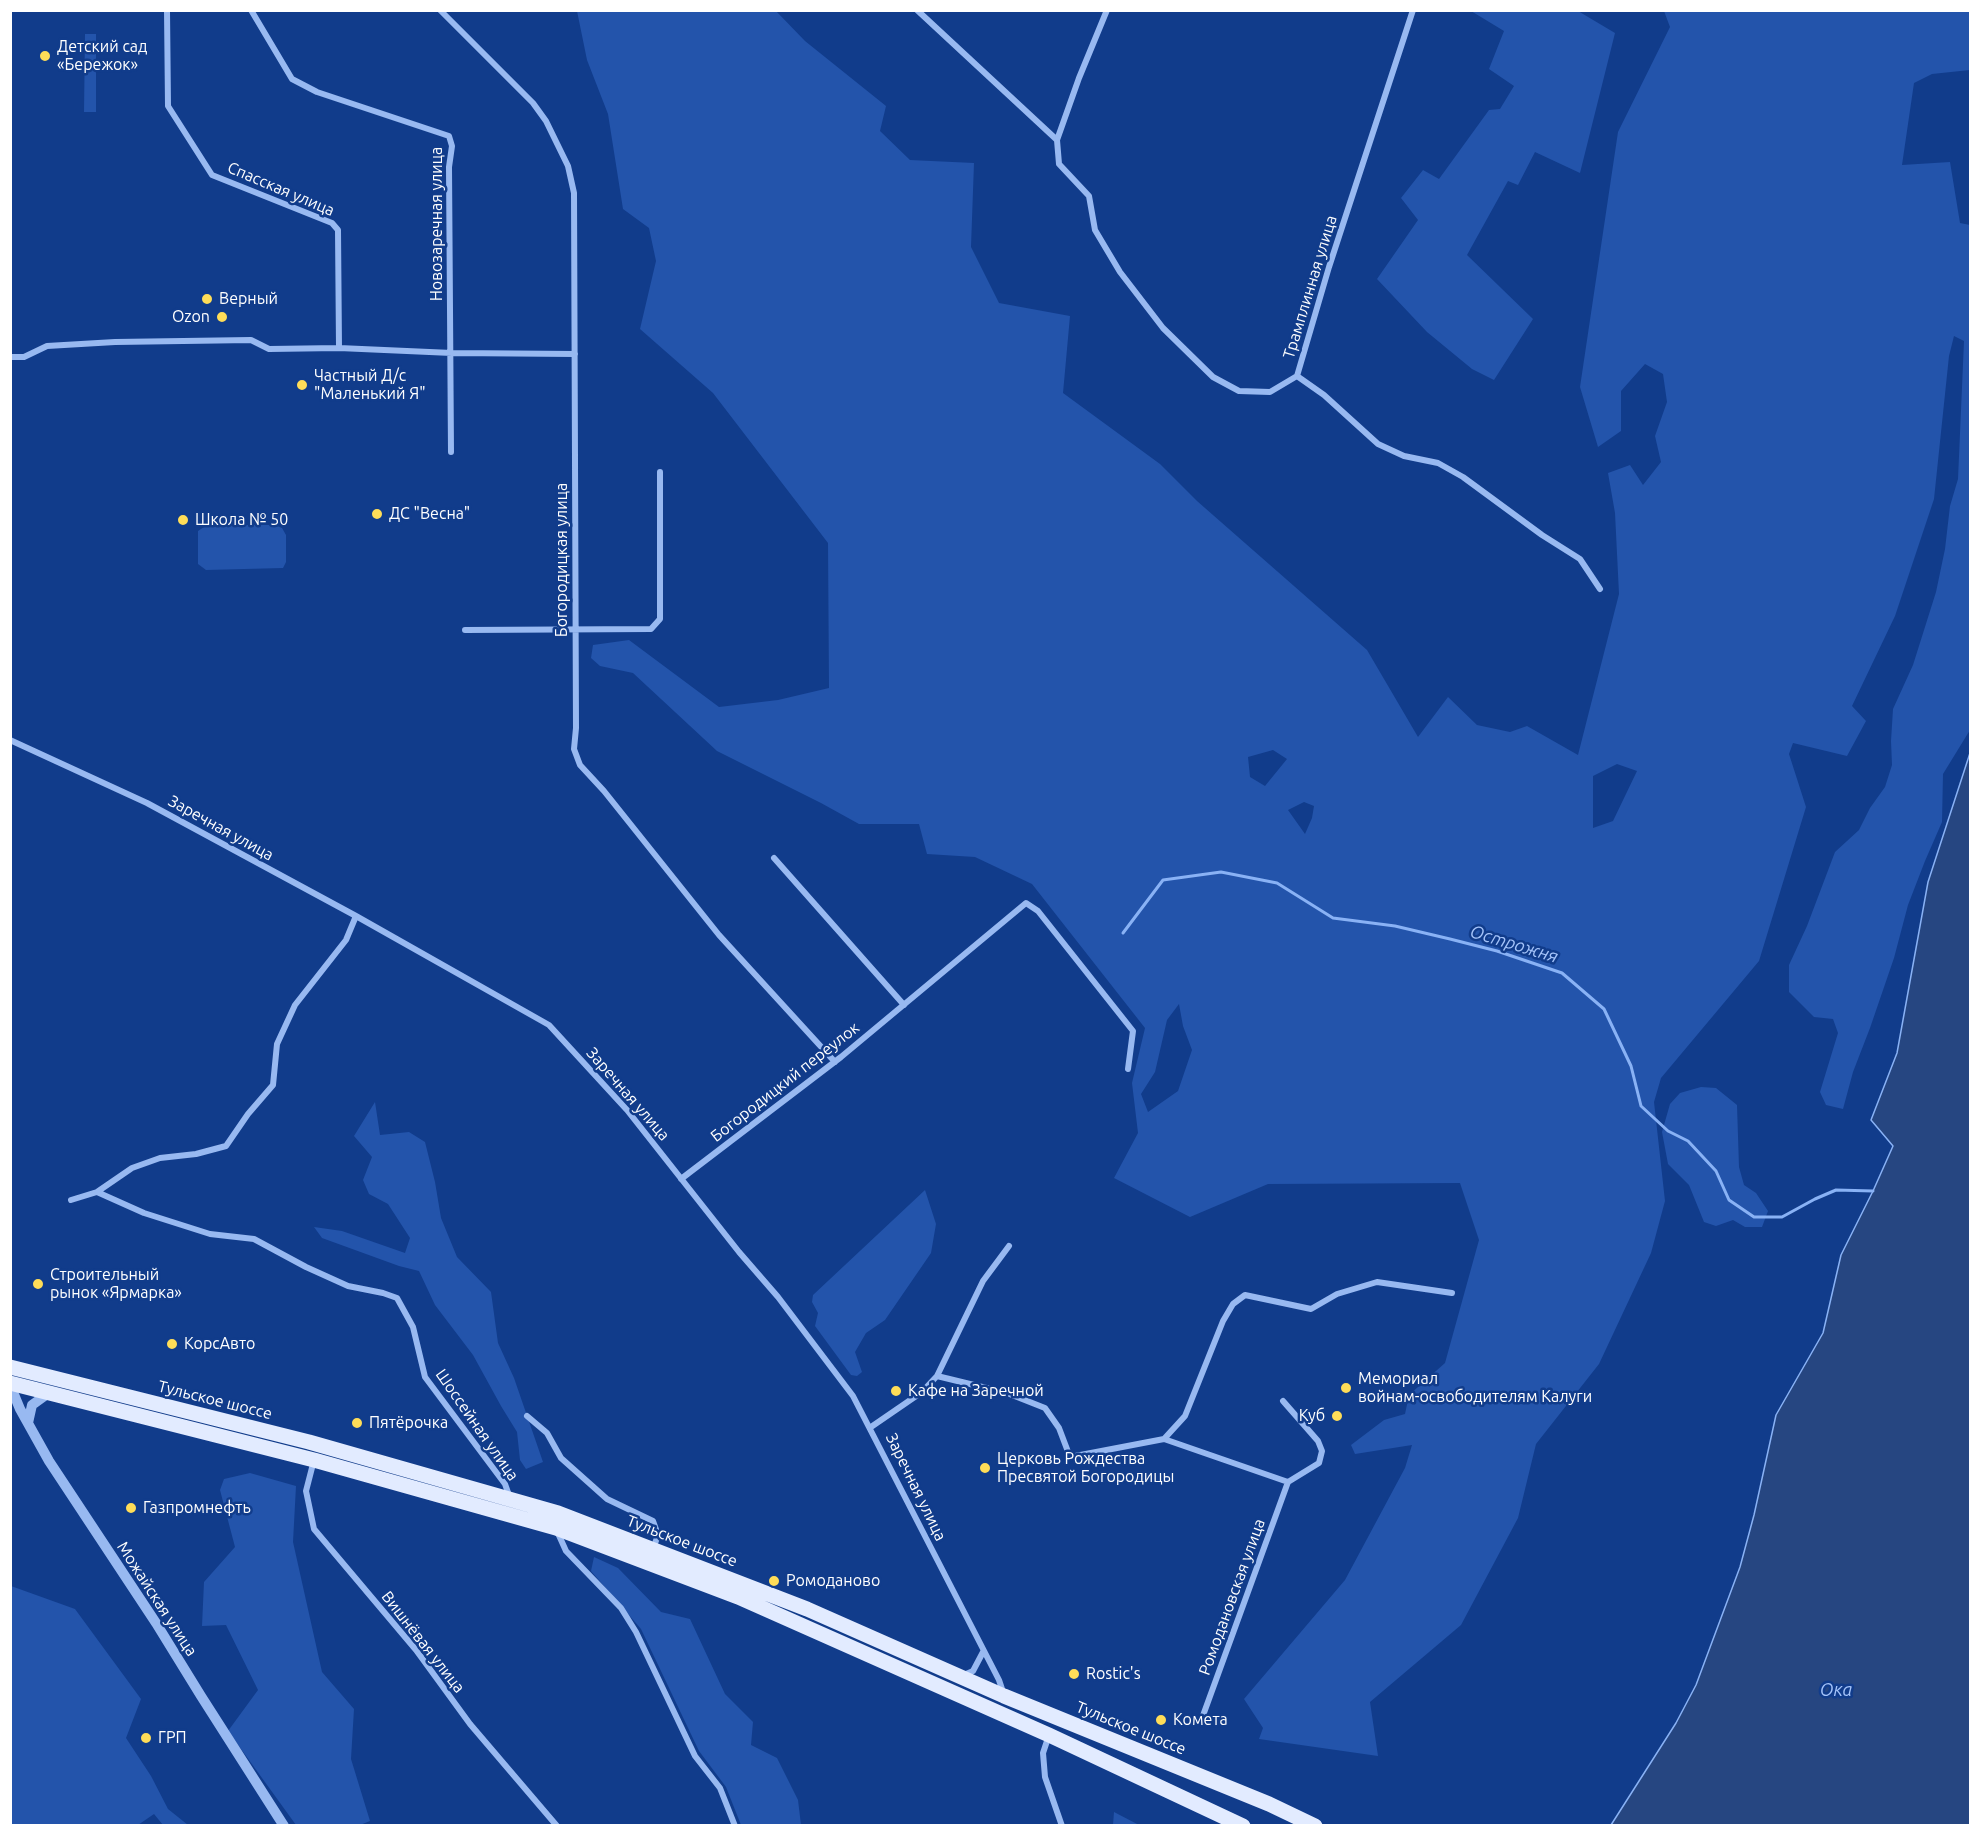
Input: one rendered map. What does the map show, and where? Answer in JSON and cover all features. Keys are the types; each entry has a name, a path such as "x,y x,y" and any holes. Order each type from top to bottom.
{"main road":[{"name":"Тульское шоссе","path":"10,1367 309,1442 558,1513 807,1609 1004,1696 1269,1804 1315,1826"},
{"name":"Тульское шоссе","path":"10,1384 50,1392 314,1460 556,1528 738,1597 1049,1735 1243,1826"}],"street":[{"name":"Спасская улица","path":"166,10 168,106 212,176 332,222 338,230 339,348"},
{"name":"Новозаречная улица","path":"251,10 292,80 318,92 449,136 452,146 449,167 451,452"},
{"name":"Богородицкая улица","path":"440,10 532,103 546,121 568,166 574,194 576,629 574,749 580,765 604,791 718,935 835,1062"},
{"path":"917,10 1057,140 1107,10"},
{"name":"Трамплинная улица","path":"1057,140 1059,164 1089,196 1095,230 1120,272 1163,328 1212,377 1239,391 1270,392 1297,376 1329,267 1413,10"},
{"path":"10,357 24,357 47,346 115,342 251,340 269,349 339,348 452,354 575,354"},
{"path":"1297,376 1324,394 1378,444 1404,456 1438,463 1463,477 1542,535 1580,559 1600,588"},
{"path":"465,630 651,629 660,619 660,472"},
{"name":"Заречная улица","path":"10,741 147,803 356,916 549,1025 627,1110 739,1252 778,1297 853,1396 999,1680 1004,1696"},
{"path":"774,858 904,1005"},
{"name":"Богородицкий переулок","path":"681,1179 835,1062 1026,903 1038,911 1133,1031 1128,1069"},
{"path":"71,1200 97,1192 132,1168 160,1158 196,1154 226,1146 248,1114 273,1085 278,1044 295,1005 346,940 356,916"},
{"name":"Шоссейная улица","path":"97,1192 144,1213 210,1234 254,1239 348,1286 397,1298 413,1327 425,1377 505,1485 510,1498"},
{"path":"871,1428 922,1392 937,1376 983,1281 1008,1246"},
{"path":"1164,1439 1185,1416 1223,1321 1233,1304 1245,1295 1311,1309 1337,1294 1377,1282 1452,1293"},
{"path":"937,1376 1007,1393 1045,1408 1059,1428 1070,1456 1164,1439 1288,1482 1319,1463 1322,1451 1318,1441 1283,1401"},
{"name":"Можайская улица","path":"10,1384 49,1461 156,1623 284,1826"},
{"path":"28,1423 32,1405 50,1392"},
{"path":"527,1416 547,1433 561,1458 607,1499 653,1521 658,1535 653,1550"},
{"name":"Вишнёвая улица","path":"314,1460 306,1491 314,1529 416,1650 470,1724 557,1826"},
{"name":"Ромодановская улица","path":"1201,1721 1288,1482"},
{"path":"556,1528 566,1551 621,1608 636,1632 695,1756 720,1788 735,1826"},
{"path":"956,1675 966,1675 973,1671 983,1652"},
{"path":"1049,1735 1043,1754 1045,1777 1062,1826"}],"shaded area":[{"path":"577,11 776,11 805,41 886,106 880,131 910,160 974,163 971,247 999,303 1070,316 1063,393 1160,464 1197,501 1367,650 1418,737 1448,697 1477,725 1510,732 1527,726 1578,755 1619,594 1615,513 1608,473 1630,465 1643,485 1661,462 1655,436 1667,402 1663,374 1645,364 1621,391 1621,431 1598,447 1580,387 1618,132 1670,27 1664,11 1970,11 1970,70 1932,74 1914,83 1902,165 1950,162 1960,223 1970,225 1970,730 1943,774 1942,822 1908,905 1894,958 1853,1072 1843,1109 1826,1105 1820,1092 1838,1033 1833,1019 1814,1017 1789,992 1789,965 1807,926 1835,852 1859,830 1870,808 1885,787 1892,765 1893,709 1913,665 1936,592 1945,549 1950,506 1958,479 1964,341 1954,336 1949,356 1934,499 1895,616 1852,706 1866,721 1847,756 1793,743 1789,754 1806,807 1759,961 1661,1078 1654,1102 1665,1201 1651,1253 1599,1364 1536,1444 1518,1518 1461,1625 1370,1702 1378,1756 1259,1739 1263,1728 1244,1699 1345,1580 1405,1468 1412,1445 1355,1454 1351,1445 1384,1420 1405,1414 1409,1395 1445,1363 1479,1240 1460,1183 1268,1184 1190,1217 1114,1178 1138,1133 1132,1083 1145,1028 1032,884 975,857 927,854 919,824 859,824 717,751 633,673 600,666 591,658 593,645 629,640 719,707 778,700 829,688 828,543 713,393 640,329 656,261 649,228 623,209 608,114 587,60","holes":["1273,750 1287,759 1265,786 1250,777 1248,757","1617,764 1637,771 1613,821 1593,828 1593,776","1304,802 1314,806 1305,834 1288,810","1179,1004 1183,1026 1192,1050 1178,1091 1148,1112 1141,1094 1155,1072 1167,1020"]},
{"path":"1471,11 1578,11 1615,33 1580,173 1535,152 1518,185 1508,181 1467,255 1533,319 1494,380 1472,369 1427,332 1377,279 1418,220 1401,198 1423,170 1439,179 1489,110 1500,109 1514,86 1489,69 1504,31"},
{"path":"85,34 96,34 96,112 84,112"},
{"path":"207,525 275,525 282,528 286,535 286,562 283,568 206,570 198,564 198,531"},
{"path":"1701,1087 1716,1088 1737,1105 1739,1167 1744,1185 1756,1193 1768,1211 1762,1227 1745,1227 1733,1220 1716,1226 1704,1222 1689,1185 1668,1164 1662,1132 1670,1104 1680,1093"},
{"path":"375,1102 380,1135 409,1132 425,1142 441,1218 457,1257 491,1292 498,1343 514,1378 543,1462 526,1469 520,1460 517,1432 473,1355 435,1305 419,1271 322,1238 314,1227 342,1231 405,1253 410,1238 388,1204 369,1194 363,1180 372,1157 354,1136"},
{"path":"925,1190 936,1224 931,1253 885,1320 866,1333 855,1352 862,1372 857,1376 851,1375 815,1326 818,1313 812,1302 813,1295"},
{"path":"250,1473 296,1486 293,1542 322,1672 354,1709 351,1759 370,1821 360,1825 296,1825 228,1731 258,1690 226,1625 202,1626 204,1582 235,1547 220,1490 224,1479"},
{"path":"594,1557 618,1568 661,1612 690,1619 725,1694 753,1722 751,1745 777,1758 798,1800 801,1825 741,1825 726,1787 699,1751 641,1629 591,1571"},
{"path":"11,1586 75,1609 141,1699 126,1738 151,1776 168,1809 188,1825 163,1825 154,1814 138,1825 11,1825"},
{"path":"1114,1812 1139,1825 1113,1825"}],"water":[{"name":"Ока","path":"1970,753 1970,1825 1611,1825 1676,1723 1696,1685 1740,1567 1776,1415 1823,1333 1841,1255 1893,1146 1871,1120 1897,1053 1928,882"}],"waterway":[{"name":"Острожня","path":"1123,933 1163,880 1221,872 1277,883 1333,918 1395,926 1450,939 1497,951 1562,973 1604,1009 1631,1066 1641,1106 1668,1131 1688,1141 1716,1171 1729,1200 1754,1217 1782,1217 1836,1190 1873,1191"}],"place":[{"name":"Детский сад «Бережок»","path":"45,56"},
{"name":"Верный","path":"207,299"},
{"name":"Ozon","path":"222,317"},
{"name":"Частный Д/с \"Маленький Я\"","path":"302,385"},
{"name":"ДС \"Весна\"","path":"377,514"},
{"name":"Школа № 50","path":"183,520"},
{"name":"Строительный рынок «Ярмарка»","path":"38,1284"},
{"name":"КорсАвто","path":"172,1344"},
{"name":"Мемориал войнам-освободителям Калуги","path":"1346,1388"},
{"name":"Кафе на Заречной","path":"896,1391"},
{"name":"Куб","path":"1337,1416"},
{"name":"Пятёрочка","path":"357,1423"},
{"name":"Церковь Рождества Пресвятой Богородицы","path":"985,1468"},
{"name":"Газпромнефть","path":"131,1508"},
{"name":"Ромоданово","path":"774,1581"},
{"name":"Rostic's","path":"1074,1674"},
{"name":"Комета","path":"1161,1720"},
{"name":"ГРП","path":"146,1738"}]}
